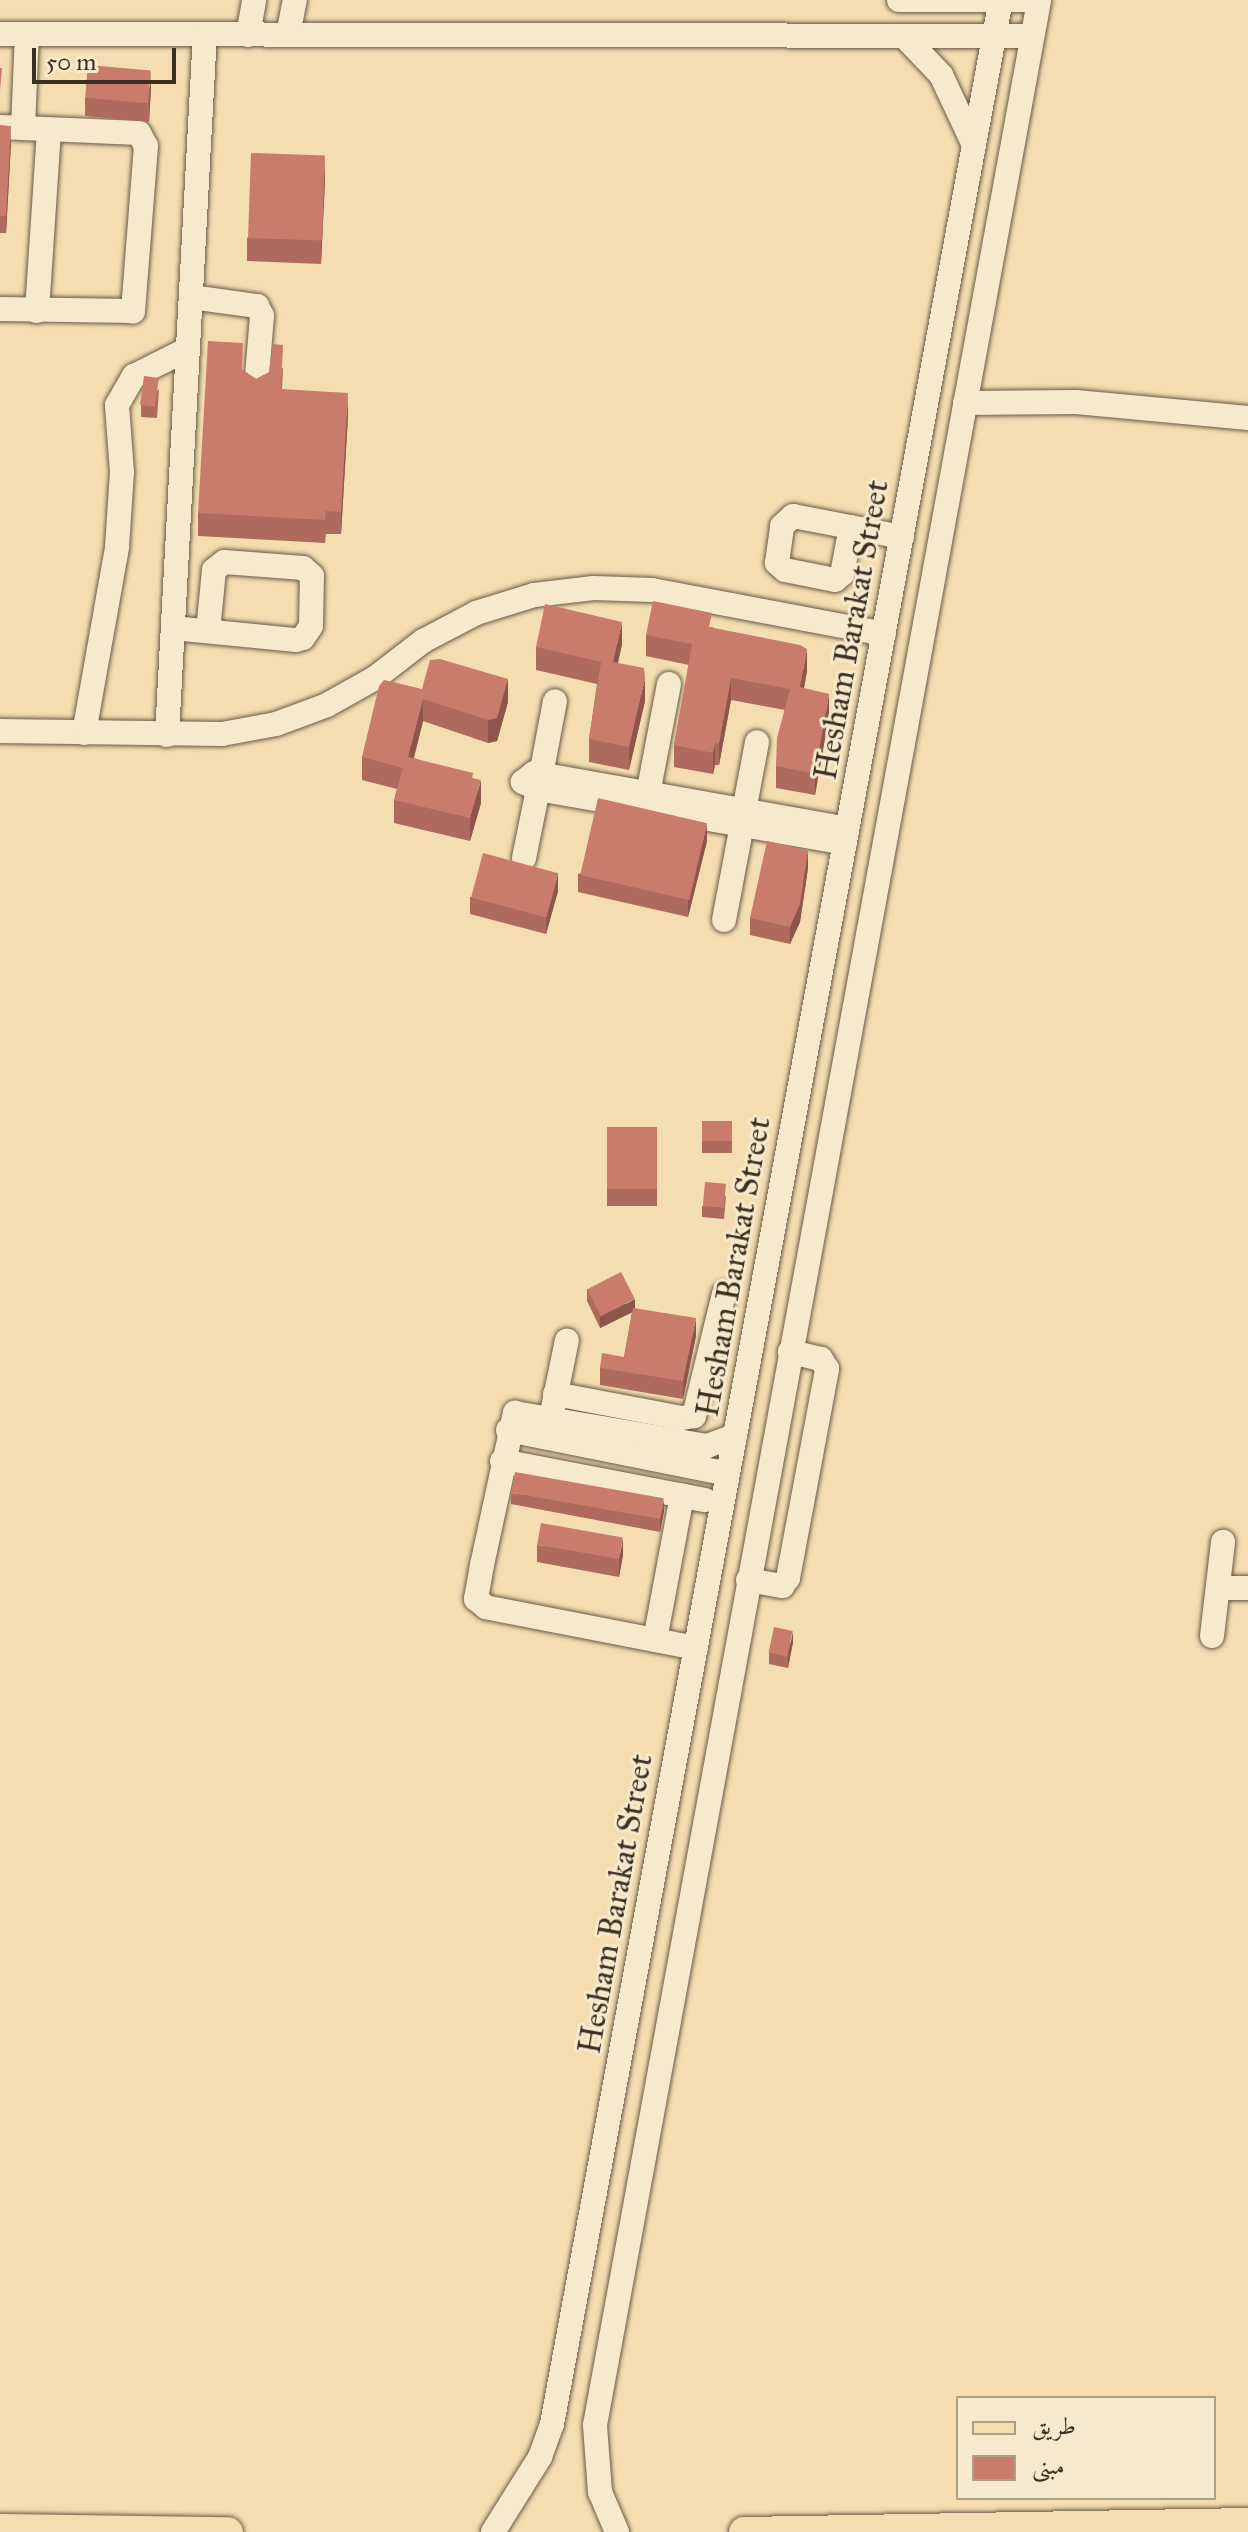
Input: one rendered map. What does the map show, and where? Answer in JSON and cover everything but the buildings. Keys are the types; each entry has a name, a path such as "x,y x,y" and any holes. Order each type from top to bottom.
{"main road":[{"path":"744,2532 979,2532 1248,2523"},
{"path":"0,2529 228,2532"}],"street":[{"path":"248,35 254,0"},
{"path":"288,35 295,0"},
{"path":"617,2532 600,2492 593,2455 595,2425 1039,0 899,0"},
{"name":"Hesham Barakat Street","path":"493,2532 540,2457 552,2424 1001,0"},
{"path":"0,34 1032,36"},
{"path":"0,309 133,311 146,146 139,133 12,127 27,34"},
{"path":"167,735 205,34"},
{"path":"904,36 955,97 974,147"},
{"path":"37,311 49,129"},
{"path":"191,297 253,304 260,311 256,387"},
{"path":"84,733 117,547 122,472 117,405 134,376 188,349"},
{"path":"965,403 1076,402 1248,418"},
{"path":"851,527 935,564"},
{"path":"173,628 208,631 303,638 311,626 312,576 303,568 218,565 208,631"},
{"path":"0,731 167,735 262,726 327,705 375,678 423,641 476,613 534,595 594,588 652,590 884,634"},
{"path":"648,794 669,684"},
{"path":"524,858 555,701"},
{"path":"724,920 757,742"},
{"path":"540,782 846,836"},
{"path":"540,782 648,794 743,818"},
{"path":"808,1044 846,1049"},
{"path":"696,1648 480,1604 477,1592 508,1430 515,1413 553,1406 682,1418 694,1416 722,1302 757,1316"},
{"path":"553,1406 567,1340"},
{"path":"748,1580 786,1583 827,1369 821,1359 790,1352"},
{"path":"553,1406 707,1446 735,1436"},
{"path":"508,1430 728,1476"},
{"path":"502,1461 694,1498"},
{"path":"655,1640 694,1498 728,1476"},
{"path":"694,1498 705,1521 717,1536"},
{"path":"1212,1636 1223,1542"},
{"path":"1218,1588 1248,1588"},
{"path":"654,1875 693,1882"},
{"path":"552,2424 573,2433 595,2425"}]}
